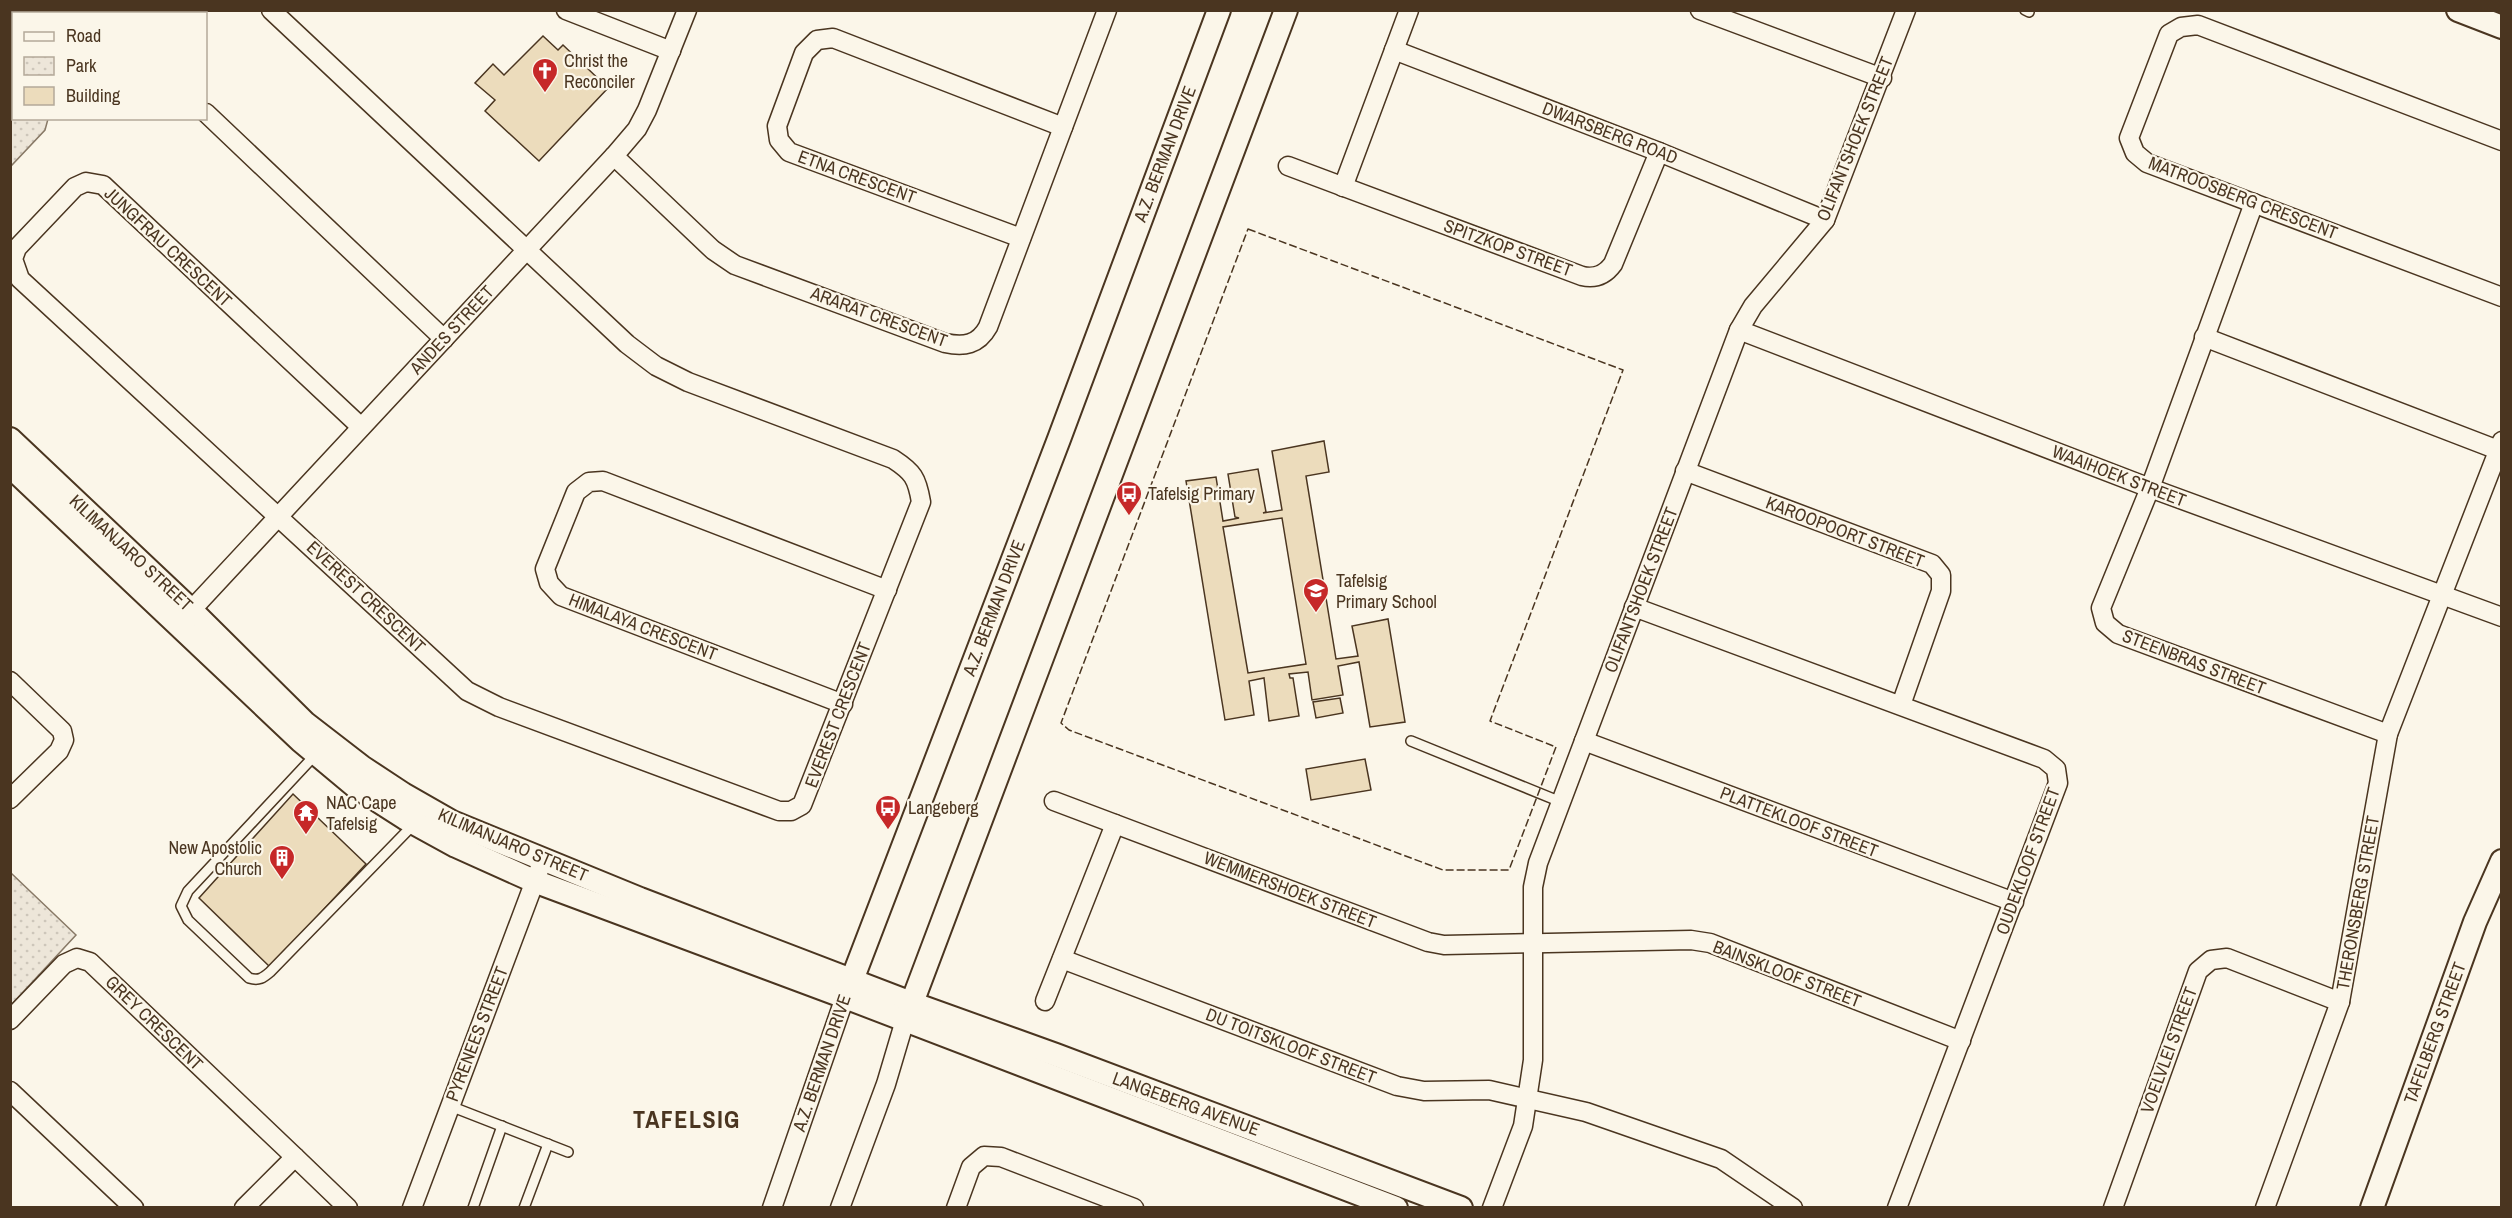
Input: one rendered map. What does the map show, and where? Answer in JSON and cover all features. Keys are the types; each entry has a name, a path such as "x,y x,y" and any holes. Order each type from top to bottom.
{"street":[{"name":"EVEREST CRESCENT","path":"271,10 627,344 656,366 688,382 893,459 907,468 918,481 921,502 805,800 791,811 779,811 499,707 467,691 280,516"},
{"path":"566,10 671,51"},
{"name":"ANDES STREET","path":"184,617 637,129 647,110 687,10"},
{"name":"A.Z. BERMAN DRIVE","path":"772,1208 848,988 1055,450 1220,10"},
{"path":"840,1208 886,1084 908,1012 1286,10"},
{"path":"1343,187 1409,10"},
{"path":"1700,10 1882,78"},
{"name":"OLIFANTSHOEK STREET","path":"1492,1208 1523,1126 1533,1060 1533,887 1538,863 1739,330 1753,306 1825,220 1882,78 1906,10"},
{"path":"2458,10 2502,27"},
{"name":"ARARAT CRESCENT","path":"614,156 713,250 735,264 958,346 969,345 984,334 1106,11"},
{"name":"MATROOSBERG CRESCENT","path":"2502,141 2198,25 2181,27 2169,34 2129,138 2135,153 2147,163 2502,297"},
{"name":"ETNA CRESCENT","path":"1021,238 789,152 779,140 777,126 804,53 817,40 832,38 1064,127"},
{"name":"DWARSBERG ROAD","path":"1394,50 1659,152 1825,220"},
{"path":"207,114 444,339"},
{"name":"SPITZKOP STREET","path":"1288,166 1582,276 1593,277 1605,273 1612,264 1659,152"},
{"name":"JUNGFRAU CRESCENT","path":"280,516 20,279 13,259 17,248 75,187 86,182 103,185 361,427"},
{"name":"STEENBRAS STREET","path":"2254,203 2150,488 2101,608 2105,623 2118,634 2388,734"},
{"name":"WAAIHOEK STREET","path":"1739,330 2150,488 2502,617"},
{"path":"2204,337 2500,446"},
{"name":"KILIMANJARO STREET","path":"10,439 316,754 356,786 456,846 534,881 848,988"},
{"name":"THERONSBERG STREET","path":"2265,1208 2340,1002 2388,734 2500,446"},
{"name":"KILIMANJARO STREET","path":"10,466 305,723 362,767 403,794 452,822 848,988"},
{"name":"KAROOPOORT STREET","path":"1685,471 1932,564 1941,575 1941,591 1901,705"},
{"name":"HIMALAYA CRESCENT","path":"843,704 561,596 549,583 545,568 576,492 589,482 603,481 887,590"},
{"name":"OUDEKLOOF STREET","path":"1634,607 2044,759 2056,769 2058,783 1897,1208"},
{"path":"10,681 62,730 64,740 59,751 10,799"},
{"name":"PLATTEKLOOF STREET","path":"1584,741 2014,902"},
{"name":"WEMMERSHOEK STREET","path":"1054,801 1428,942 1444,945 1534,943"},
{"path":"1045,1001 1115,824"},
{"name":"PYRENEES STREET","path":"412,1208 543,860"},
{"name":"TAFELBERG STREET","path":"2372,1208 2475,922 2502,861"},
{"name":"BAINSKLOOF STREET","path":"1534,943 1691,940 1710,943 1961,1041"},
{"name":"GREY CRESCENT","path":"10,1020 68,961 77,958 90,962 348,1208"},
{"name":"VOELVLEI STREET","path":"2113,1208 2198,971 2211,960 2227,958 2340,1002"},
{"name":"DU TOITSKLOOF STREET","path":"1062,959 1397,1086 1424,1091 1490,1090 1586,1112 1721,1159 1793,1208"},
{"path":"848,988 908,1012"},
{"name":"LANGEBERG AVENUE","path":"908,1012 1396,1208"},
{"name":"LANGEBERG AVENUE","path":"908,1012 1067,1059 1461,1208"},
{"path":"10,1091 134,1208"},
{"path":"956,1208 971,1167 984,1156 1001,1157 1115,1204 1134,1208"},
{"path":"244,1208 295,1157"}],"lane":[{"path":"1411,741 1561,802"},
{"path":"316,754 188,891 181,906 188,920 249,978 256,980 270,972 415,823"},
{"path":"450,1106 568,1152"},
{"path":"473,1208 502,1126"},
{"path":"524,1208 548,1144"}],"green space":[{"path":"11,10 113,11 12,12 12,120 48,120 45,130 11,166"},
{"path":"11,873 76,935 10,1005"}],"building":[{"name":"Christ the Reconciler","path":"543,36 558,50 563,45 608,88 539,161 485,111 495,100 475,83 493,64 504,75"},
{"path":"1324,441 1329,472 1306,476 1336,659 1358,656 1352,626 1388,619 1405,722 1370,727 1359,662 1338,666 1343,695 1312,700 1308,672 1289,674 1290,678 1293,678 1299,716 1269,721 1264,678 1249,681 1254,715 1225,720 1186,481 1216,477 1223,521 1239,518 1235,517 1228,474 1258,469 1266,512 1263,513 1282,510 1272,451","holes":["1282,518 1306,664 1248,673 1223,527"]},
{"path":"1340,698 1343,713 1316,718 1313,702"},
{"path":"1365,759 1371,790 1311,800 1306,769"},
{"name":"New Apostolic Church","path":"293,794 366,864 270,967 199,898"}],"fence":[{"path":"1248,229 1623,370 1490,721 1556,747 1509,870 1443,870 1069,730 1061,723 1248,229"}],"place":[{"name":"Christ the Reconciler","path":"545,94"},
{"name":"Tafelsig Primary","path":"1129,517"},
{"name":"Tafelsig Primary School","path":"1316,614"},
{"name":"Langeberg","path":"888,831"},
{"name":"NAC Cape Tafelsig","path":"306,836"},
{"name":"New Apostolic Church","path":"282,881"}],"district":[{"name":"TAFELSIG","path":"687,1120"}]}
